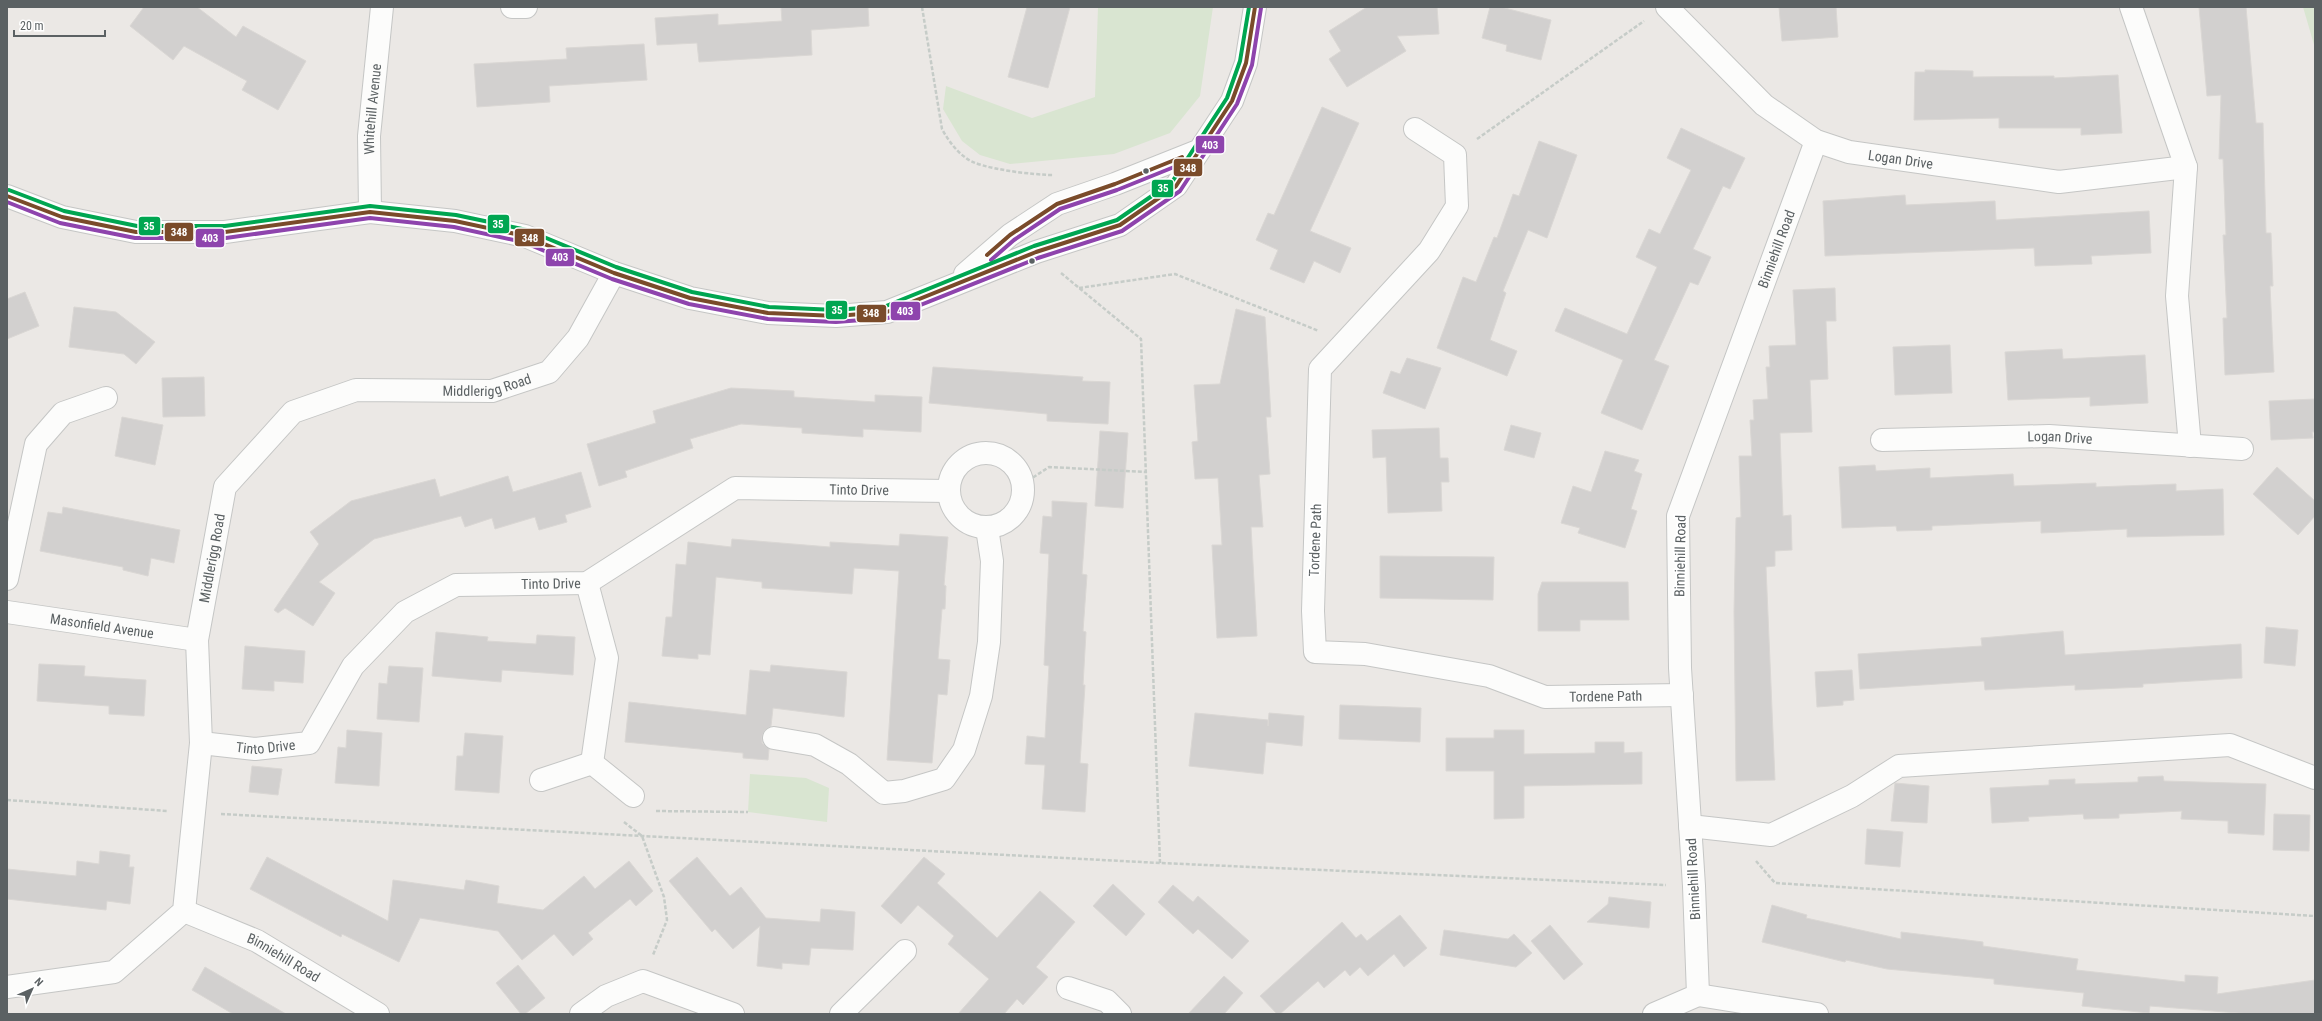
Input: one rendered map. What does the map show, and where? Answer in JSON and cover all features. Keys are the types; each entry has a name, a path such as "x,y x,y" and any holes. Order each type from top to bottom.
{"street":[{"name":"Whitehill Avenue","path":"370,212 369,136 382,7"},
{"path":"512,7 526,7"},
{"path":"7,196 62,217 136,232 225,232 370,212 455,221 525,236 614,273 690,298 768,313 836,316 887,312 1036,252 1120,225 1176,186 1232,101 1246,63 1255,7"},
{"name":"Logan Drive","path":"1667,7 1764,105 1816,141 1849,152 2059,182 2186,167"},
{"path":"2131,7 2186,167 2177,296 2190,446"},
{"path":"1415,129 1455,155"},
{"name":"Binniehill Road","path":"1698,994 1694,886 1682,695 1678,516 1816,141"},
{"path":"954,284 1010,235 1057,204 1115,184 1198,151"},
{"name":"Tordene Path","path":"1455,155 1457,206 1429,251 1320,369 1313,611 1315,652 1365,654 1489,676 1545,697 1682,695"},
{"name":"Middlerigg Road","path":"184,911 201,743 197,640 224,487 293,412 356,390 492,391 549,372 578,338 614,273"},
{"path":"7,579 36,444 64,414 106,398"},
{"name":"Logan Drive","path":"1882,440 2049,436 2242,449"},
{"path":"990,452 1006,458 1017,469 1023,484 1022,500 1015,514 1002,524 987,528 973,525 960,517 952,505 948,491 951,476 960,462 974,454 990,452"},
{"name":"Tinto Drive","path":"201,743 255,749 309,743 352,666 405,612 456,585 587,583 735,488 948,491"},
{"path":"774,738 815,745 850,764 884,793 904,791 944,779 964,750 981,696 989,642 992,568 987,528"},
{"path":"587,583 607,658 592,763"},
{"name":"Masonfield Avenue","path":"7,612 197,640"},
{"path":"1690,826 1771,834 1852,796 1899,766 2230,745 2315,778"},
{"path":"541,780 592,763"},
{"path":"592,763 633,796"},
{"path":"7,987 114,972 184,911"},
{"name":"Binniehill Road","path":"184,911 257,941 378,1014"},
{"path":"841,1014 905,951"},
{"path":"581,1014 606,996 643,981 733,1014"},
{"path":"1068,988 1106,1001 1120,1014"},
{"path":"1654,1014 1698,994 1817,1014"}],"path":[{"path":"922,7 942,129 951,143 967,159 981,165 1057,176"},
{"path":"1455,155 1645,20"},
{"path":"1036,252 1141,339 1160,863"},
{"path":"1079,288 1175,274 1345,341"},
{"path":"1023,484 1049,467 1146,472"},
{"path":"633,796 650,810 748,812"},
{"path":"7,800 194,813 1160,863 1694,886"},
{"path":"623,822 642,836 664,897 667,920 643,981"},
{"path":"1727,830 1775,883 2315,916"}],"green space":[{"path":"1098,7 1213,7 1200,96 1170,133 1114,154 1010,164 980,155 962,141 943,109 946,86 1032,118 1095,97"},
{"path":"2303,7 2315,7 2315,48"},
{"path":"750,774 806,778 829,788 827,822 748,812"}],"building":[{"path":"144,7 197,7 236,37 243,26 306,61 278,110 242,90 247,81 184,46 173,60 130,26"},
{"path":"781,7 868,7 869,26 811,30 812,55 699,62 697,43 657,45 655,18 718,14 718,25 782,21"},
{"path":"1027,7 1070,7 1048,88 1008,77"},
{"path":"1367,7 1437,7 1439,34 1397,36 1406,51 1347,87 1329,59 1341,51 1329,31"},
{"path":"1490,7 1501,7 1551,20 1541,60 1506,51 1507,45 1482,38"},
{"path":"1779,7 1836,7 1838,37 1782,41"},
{"path":"2199,7 2246,7 2256,123 2263,123 2266,233 2271,233 2273,286 2270,286 2274,372 2225,375 2223,318 2227,318 2223,235 2226,235 2223,159 2219,159 2221,95 2207,96"},
{"path":"644,44 647,80 549,86 550,102 477,107 474,64 567,59 566,48"},
{"path":"1925,70 1973,71 1973,77 2054,76 2054,78 2118,75 2122,133 2081,135 2081,128 1999,128 1999,118 1914,120 1915,72 1925,72"},
{"path":"1322,107 1359,123 1310,231 1351,248 1340,273 1314,261 1304,283 1270,269 1278,250 1256,240 1268,213 1274,215"},
{"path":"1681,128 1745,158 1730,189 1723,186 1693,249 1711,257 1698,285 1690,282 1654,360 1669,366 1642,430 1601,413 1623,360 1555,331 1565,308 1627,334 1657,267 1636,257 1649,229 1660,234 1691,170 1667,158"},
{"path":"1539,141 1577,155 1547,238 1528,230 1503,291 1506,293 1490,340 1517,351 1507,376 1437,348 1463,277 1476,282 1494,237 1497,238 1513,194 1519,196"},
{"path":"1905,195 1906,205 1995,201 1996,220 2149,211 2151,253 2091,256 2092,264 2035,266 2034,248 1825,256 1823,201"},
{"path":"1835,288 1836,321 1826,321 1828,379 1810,380 1812,432 1780,433 1783,516 1791,515 1792,550 1775,551 1775,566 1766,567 1775,780 1736,781 1734,612 1736,518 1741,517 1739,456 1752,456 1750,420 1754,420 1753,400 1768,399 1766,367 1770,367 1769,346 1796,345 1793,290"},
{"path":"25,292 39,326 7,339 7,299"},
{"path":"74,307 116,312 155,342 136,364 124,354 69,347"},
{"path":"1236,309 1265,317 1271,417 1266,417 1270,474 1259,475 1263,527 1251,527 1257,636 1217,638 1212,545 1222,545 1218,478 1195,479 1192,442 1198,441 1194,385 1220,384"},
{"path":"1950,345 1952,393 1895,395 1893,347"},
{"path":"2062,349 2063,359 2145,355 2148,403 2090,406 2090,397 2008,400 2005,352"},
{"path":"1407,358 1441,368 1425,409 1383,393 1391,371 1400,374"},
{"path":"933,367 1083,377 1082,381 1110,382 1108,424 1047,421 1047,414 929,403"},
{"path":"204,377 205,416 163,417 162,378"},
{"path":"731,388 794,391 794,397 875,402 875,395 922,397 921,432 863,429 863,437 802,433 802,428 741,424 690,439 693,448 625,471 627,477 599,486 587,444 656,423 653,411"},
{"path":"2315,399 2315,432 2312,432 2313,438 2271,440 2269,401"},
{"path":"122,417 163,425 155,465 115,456"},
{"path":"1511,425 1541,433 1534,458 1504,450"},
{"path":"1439,428 1440,458 1448,458 1449,482 1441,482 1442,511 1388,513 1386,457 1373,458 1372,430"},
{"path":"1100,431 1128,433 1123,508 1095,506"},
{"path":"1605,451 1639,460 1634,471 1642,474 1631,509 1637,511 1625,548 1578,533 1580,528 1561,523 1573,486 1591,492"},
{"path":"1875,465 1876,471 1930,468 1930,478 2013,474 2014,486 2096,483 2096,487 2176,484 2176,491 2223,489 2224,535 2127,537 2127,529 2041,533 2041,521 1932,526 1932,530 1897,531 1896,526 1842,528 1839,467"},
{"path":"2277,467 2315,501 2315,516 2298,535 2253,494"},
{"path":"581,472 591,507 565,515 567,522 539,530 535,517 495,529 492,518 465,527 461,516 374,539 319,582 335,593 313,626 285,608 278,613 274,610 319,544 310,532 351,501 435,479 440,497 508,476 513,492"},
{"path":"1052,501 1087,503 1082,574 1087,575 1083,631 1086,632 1083,685 1085,685 1080,763 1088,764 1085,812 1042,809 1045,765 1025,764 1027,736 1045,738 1049,666 1044,665 1049,554 1040,553 1043,516 1052,517"},
{"path":"63,507 180,530 174,563 151,558 148,576 123,570 123,567 40,551 48,512 62,514"},
{"path":"900,534 948,537 944,585 946,586 945,609 942,609 938,659 950,660 947,695 938,694 932,763 887,760 899,571 854,568 852,594 762,588 762,582 716,577 710,655 698,654 698,659 662,656 666,617 672,617 676,564 686,565 688,542 731,547 732,539 830,547 830,542 899,546"},
{"path":"1380,556 1494,557 1493,600 1380,598"},
{"path":"1542,582 1628,582 1629,620 1580,620 1580,631 1538,631 1538,594"},
{"path":"2266,627 2298,630 2295,666 2264,663"},
{"path":"2063,631 2065,655 2241,644 2242,678 2143,684 2143,687 2075,690 2075,685 1985,690 1984,681 1860,689 1858,654 1982,646 1981,638"},
{"path":"436,632 488,637 487,641 536,644 537,635 575,637 573,675 502,670 501,682 432,676"},
{"path":"245,646 305,651 303,683 274,681 274,691 242,689"},
{"path":"39,664 85,666 84,676 146,680 144,716 109,714 109,706 37,701"},
{"path":"771,665 847,672 844,717 773,708 771,726 765,730 762,736 762,743 769,749 768,760 743,758 743,753 625,742 629,702 746,715 750,670 770,672"},
{"path":"389,666 423,668 419,722 377,719 379,683 387,684"},
{"path":"1852,670 1854,700 1843,701 1843,705 1817,707 1815,672"},
{"path":"1340,705 1421,708 1420,742 1339,739"},
{"path":"1195,713 1268,720 1268,726 1269,713 1304,716 1302,746 1266,742 1263,774 1189,766"},
{"path":"347,730 382,733 379,786 335,783 338,747 346,748"},
{"path":"1494,730 1524,730 1524,754 1595,753 1595,742 1624,742 1624,753 1642,752 1642,784 1524,786 1524,818 1494,819 1494,771 1446,771 1446,738 1494,738"},
{"path":"465,733 503,736 499,793 455,790 457,756 463,756"},
{"path":"252,766 282,769 278,795 249,792"},
{"path":"2163,776 2164,781 2266,784 2264,835 2228,833 2228,821 2181,819 2182,811 2119,814 2119,818 2084,819 2083,814 2028,817 2029,821 1992,823 1990,788 2049,785 2049,780 2075,779 2075,784 2138,782 2138,777"},
{"path":"1895,783 1929,786 1927,823 1891,821"},
{"path":"2274,814 2310,815 2309,851 2273,850"},
{"path":"1867,829 1903,832 1900,867 1865,864"},
{"path":"100,851 130,855 129,867 134,867 130,904 107,901 106,910 7,899 7,869 76,876 77,861 99,864"},
{"path":"267,857 388,921 393,880 464,890 466,880 499,886 497,903 543,910 584,876 595,889 629,861 653,891 636,906 630,899 588,933 593,939 573,956 554,934 522,960 498,931 420,918 399,962 342,934 341,937 250,889"},
{"path":"697,857 730,896 741,887 766,918 820,922 821,909 855,912 853,950 811,948 809,965 782,963 782,969 757,966 760,926 733,949 715,929 712,932 669,881"},
{"path":"924,857 945,874 937,883 997,938 1040,891 1075,922 1036,967 1048,977 1023,1005 1017,999 1004,1014 958,1014 989,979 948,944 954,936 918,905 901,924 881,906"},
{"path":"1113,884 1145,914 1126,936 1093,906"},
{"path":"1173,885 1193,902 1198,896 1249,941 1232,959 1198,929 1193,934 1158,902"},
{"path":"1609,897 1651,902 1649,928 1587,922 1608,904"},
{"path":"1772,905 1807,915 1806,918 1901,939 1901,932 1983,942 1983,946 2078,959 2076,970 2185,982 2185,975 2218,977 2217,994 2315,980 2315,1014 2251,1014 2150,1006 2149,1013 2082,1006 2084,993 1994,984 1994,979 1887,969 1846,960 1845,962 1762,942"},
{"path":"1400,915 1427,948 1404,967 1394,954 1368,976 1360,967 1350,976 1345,970 1324,988 1318,981 1280,1014 1277,1014 1260,996 1342,922 1356,938 1361,934 1367,941"},
{"path":"1550,925 1583,964 1564,980 1531,941"},
{"path":"1444,930 1508,939 1514,934 1532,953 1516,967 1440,955"},
{"path":"518,965 545,998 525,1014 521,1014 496,983"},
{"path":"205,967 286,1014 233,1014 192,990"},
{"path":"1224,976 1243,993 1224,1014 1188,1014"}],"transit line":[{"name":"35","path":"9,190 64,211 137,226 225,226 370,206 456,215 527,230 616,267 692,292 769,307 836,310 886,306 1034,246 1117,220 1172,182 1227,98 1240,61 1249,7"},
{"name":"348","path":"7,196 62,217 136,232 225,232 370,212 455,221 525,236 614,273 690,298 768,313 836,316 887,312 1036,252 1120,225 1176,186 1232,101 1246,63 1255,7"},
{"name":"403","path":"7,202 60,223 135,238 226,238 370,218 454,227 523,242 612,279 689,304 768,319 836,322 888,318 1038,258 1122,231 1180,191 1237,104 1252,65 1261,8"},
{"name":"348","path":"987,255 1010,235 1057,204 1115,184 1182,157"},
{"name":"403","path":"991,260 1014,240 1060,209 1117,190 1184,163"}]}
